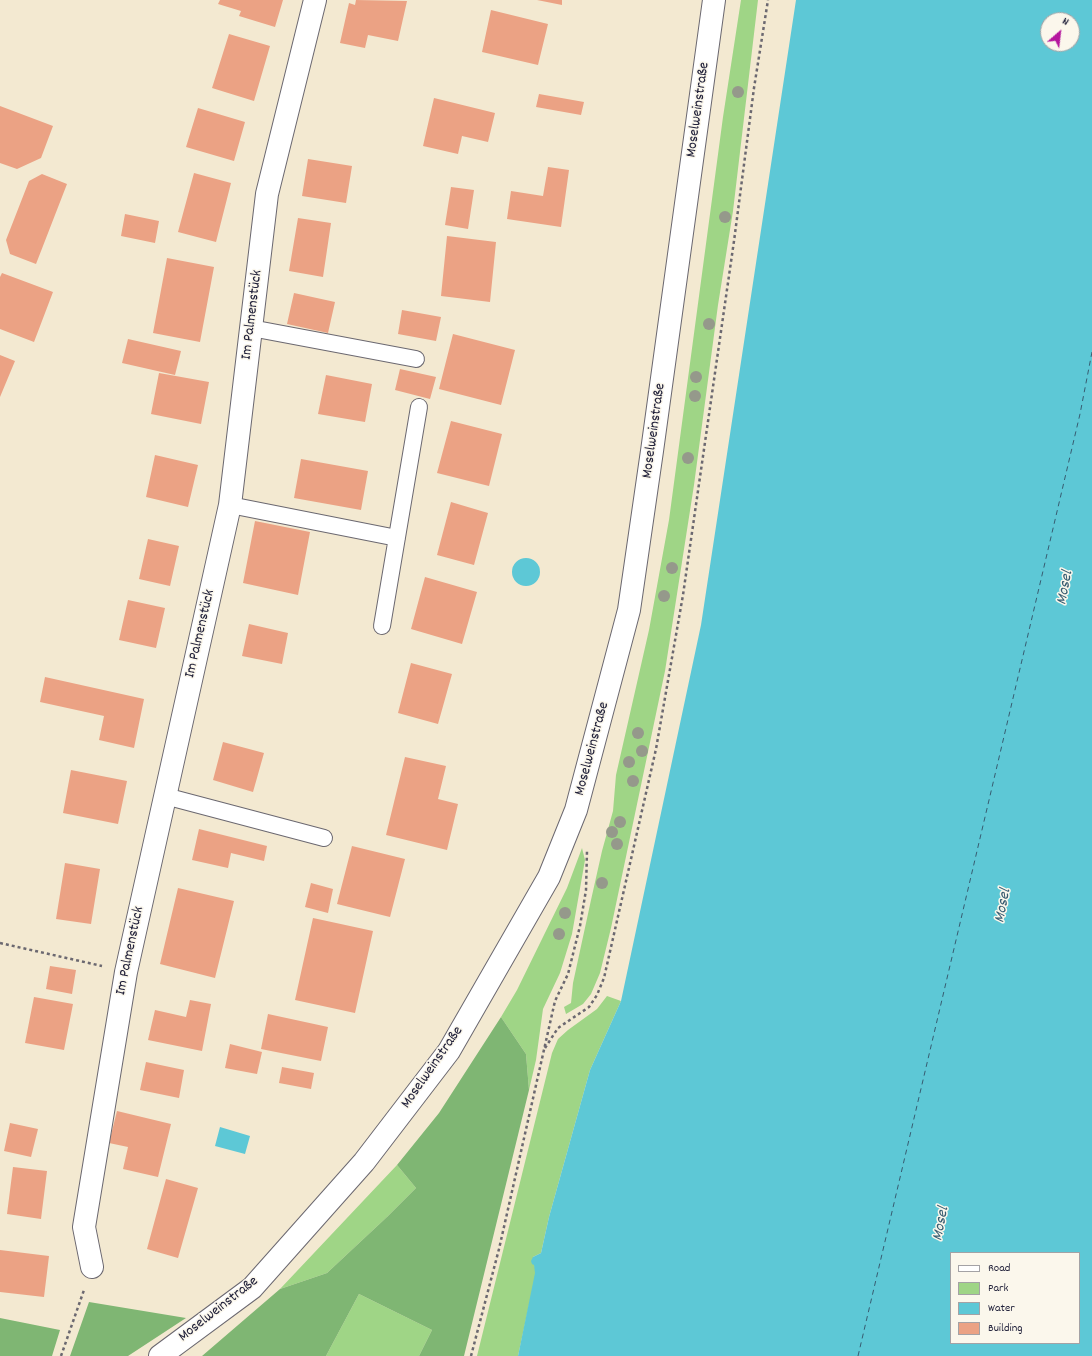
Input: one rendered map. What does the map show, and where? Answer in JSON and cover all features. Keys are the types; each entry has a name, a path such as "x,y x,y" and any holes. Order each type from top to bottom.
{"main road":[{"name":"Im Palmenstück","path":"92,1267 84,1227 126,972 230,505 267,194 316,0"},
{"name":"Moselweinstraße","path":"160,1356 252,1288 364,1162 444,1057 549,877 576,810 629,610 657,420 714,0"}],"lane":[{"path":"251,328 416,360"},
{"path":"382,626 420,407"},
{"path":"230,505 397,538"},
{"path":"165,796 324,838"}],"path":[{"path":"545,1048 558,1028 589,1006 597,995 604,978 656,749 683,595 734,241 754,88 768,0"},
{"path":"471,1356 498,1249 555,1001 568,974 580,926 586,890 588,853 576,810"},
{"path":"0,943 126,972"},
{"path":"61,1356 92,1267"}],"green space":[{"path":"741,0 758,0 733,211 718,305 694,485 665,671 611,928 600,973 591,994 583,1004 566,1014 564,1007 571,1003 573,983 591,900 613,811 616,775 649,630 669,520 723,117"},
{"path":"582,848 585,860 572,934 560,973 543,1009 536,1060 529,1090 526,1054 501,1017 517,990 567,888"},
{"path":"607,996 621,1001 590,1070 549,1217 541,1253 533,1257 536,1273 518,1356 477,1356 552,1053 558,1039 597,1009"},
{"path":"501,1017 526,1054 529,1090 464,1356 419,1356 432,1330 359,1294 326,1356 202,1356 280,1289 327,1273 416,1188 397,1165 439,1113"},
{"path":"397,1165 416,1188 327,1273 280,1289"},
{"path":"359,1294 432,1330 419,1356 326,1356"},
{"path":"89,1302 186,1318 128,1356 70,1356"},
{"path":"0,1318 60,1330 52,1356 0,1356"}],"water":[{"name":"Mosel","path":"796,0 1092,0 1092,1356 518,1356 535,1273 534,1265 531,1261 533,1257 541,1253 549,1217 590,1070 621,1001 701,625"},
{"path":"526,558 532,559 536,562 539,566 539,578 536,582 532,585 526,586 520,585 516,582 513,578 512,572 513,566 516,562 520,559"},
{"path":"220,1127 250,1136 245,1154 215,1146"}],"building":[{"path":"220,0 283,0 275,27 239,16 241,11 218,4"},
{"path":"356,0 407,1 398,41 368,35 365,48 340,43 349,3 355,5"},
{"path":"537,0 562,0 562,5"},
{"path":"491,10 548,24 538,65 482,52"},
{"path":"229,34 270,46 254,101 212,88"},
{"path":"539,94 584,102 581,115 536,107"},
{"path":"434,98 495,113 488,142 462,136 458,154 423,146"},
{"path":"0,106 53,126 41,158 17,169 0,163"},
{"path":"198,108 245,122 234,161 186,147"},
{"path":"308,159 352,166 346,203 302,196"},
{"path":"548,167 569,170 561,227 507,219 511,191 543,196"},
{"path":"194,173 231,183 216,242 178,232"},
{"path":"42,174 67,184 36,264 10,254 6,240 29,181"},
{"path":"451,187 474,190 468,229 445,225"},
{"path":"125,214 159,221 155,243 121,236"},
{"path":"298,218 331,223 323,277 289,271"},
{"path":"447,236 496,242 490,302 441,296"},
{"path":"167,258 214,267 200,342 153,333"},
{"path":"2,273 53,292 34,342 0,329 0,277"},
{"path":"294,293 335,302 328,333 287,324"},
{"path":"402,310 441,317 436,341 398,334"},
{"path":"453,334 515,350 501,405 439,389"},
{"path":"128,339 181,351 175,375 122,363"},
{"path":"0,355 15,361 0,397"},
{"path":"400,369 436,377 430,399 395,390"},
{"path":"159,373 209,382 201,424 151,414"},
{"path":"326,375 372,384 365,422 318,414"},
{"path":"451,421 502,434 489,486 437,473"},
{"path":"155,455 198,465 188,507 146,497"},
{"path":"301,459 368,471 361,510 294,498"},
{"path":"451,502 488,513 474,565 437,555"},
{"path":"255,521 310,532 298,595 243,583"},
{"path":"148,539 179,546 170,586 139,579"},
{"path":"425,577 477,592 462,644 411,629"},
{"path":"128,600 165,608 156,648 119,640"},
{"path":"249,624 288,633 282,664 242,656"},
{"path":"411,663 452,674 438,724 398,713"},
{"path":"45,677 144,699 134,748 99,740 104,716 40,702"},
{"path":"223,742 264,753 253,792 213,780"},
{"path":"405,757 446,766 438,799 458,804 447,850 386,835"},
{"path":"71,770 127,781 118,824 63,813"},
{"path":"199,829 267,846 264,861 231,853 228,868 192,860"},
{"path":"352,846 405,859 390,917 337,904"},
{"path":"65,863 100,869 91,924 56,919"},
{"path":"311,883 333,889 328,913 305,907"},
{"path":"178,888 234,901 215,978 160,964"},
{"path":"313,918 373,931 355,1013 295,1000"},
{"path":"50,966 76,970 72,994 46,989"},
{"path":"34,997 73,1004 64,1050 25,1043"},
{"path":"190,1000 211,1004 202,1051 148,1040 155,1010 186,1017"},
{"path":"268,1014 328,1027 321,1061 261,1049"},
{"path":"230,1044 262,1052 257,1074 225,1068"},
{"path":"146,1062 184,1070 179,1098 140,1090"},
{"path":"282,1067 314,1073 311,1089 279,1083"},
{"path":"117,1111 171,1124 158,1177 123,1169 128,1147 109,1143"},
{"path":"10,1123 38,1129 31,1157 4,1151"},
{"path":"13,1167 47,1171 41,1219 7,1214"},
{"path":"166,1179 198,1188 178,1258 147,1249"},
{"path":"0,1250 49,1256 44,1297 0,1292"}],"ferry route":[{"path":"858,1356 1080,414 1092,352"}]}
